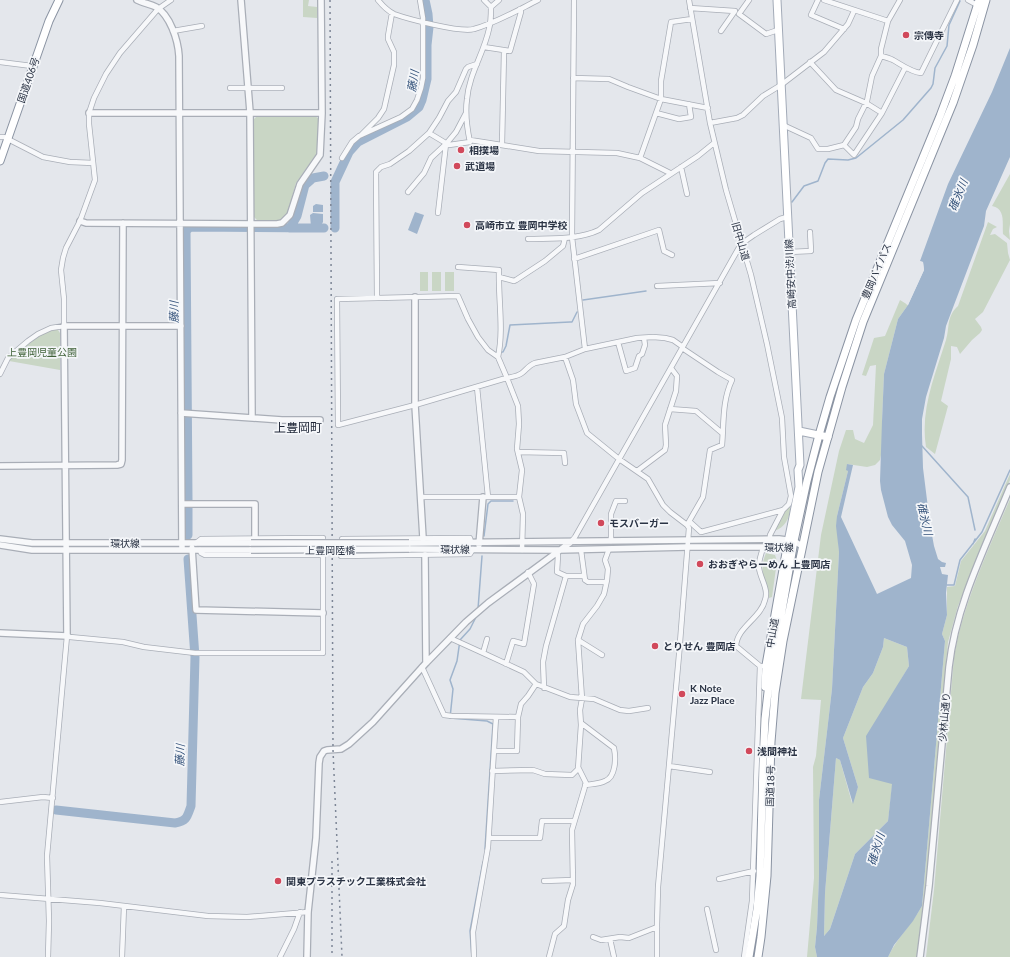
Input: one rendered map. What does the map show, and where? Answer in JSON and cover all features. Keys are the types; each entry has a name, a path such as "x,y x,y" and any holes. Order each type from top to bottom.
{"main road":[{"name":"国道406号","path":"0,161 32,66 58,0"},
{"name":"高崎安中渋川線","path":"777,0 800,465 798,470 799,487 791,544"},
{"name":"豊岡バイパス","path":"791,544 819,435 856,320 940,116 980,5 986,0"},
{"name":"豊岡バイパス","path":"802,546 818,472 863,322 953,103 973,45 980,5"},
{"path":"799,431 828,437"},
{"name":"中山道","path":"766,665 791,544"},
{"name":"国道18号","path":"758,957 767,876 773,712 783,641 802,546"},
{"name":"国道18号","path":"749,957 757,909 760,876 766,665"}],"street":[{"path":"138,0 158,9 166,19 177,42 179,56 182,550"},
{"path":"48,957 49,921 47,856 67,636 64,299 61,270 66,248 80,221 94,186 95,180 89,130 90,113 94,98 106,74 120,53 158,9 171,0"},
{"path":"241,0 250,112 252,418"},
{"path":"80,221 86,223 180,224 282,223 290,215 300,184 320,155 322,113 321,0"},
{"path":"378,0 392,13 424,22 465,30 490,24 538,0"},
{"path":"359,136 401,117 412,109 417,100 423,78 424,22 420,0"},
{"path":"484,0 491,7"},
{"path":"470,140 466,113 467,98 490,24 491,7 499,0"},
{"path":"574,0 572,237 585,349"},
{"name":"旧中山道","path":"689,0 714,143 741,244 751,275 782,418 784,456 788,471 791,496 789,504 783,510 770,535 770,540"},
{"path":"749,0 739,14 766,34 778,30"},
{"path":"818,0 812,14 844,29"},
{"path":"825,0 854,11 888,21"},
{"path":"783,125 811,138 818,149 828,149 844,145 856,128 858,119 866,103 872,76 881,56 881,49 888,21 900,0"},
{"path":"881,56 891,59 905,68 921,72 957,0"},
{"path":"968,0 980,5"},
{"path":"690,8 735,11 721,31"},
{"path":"484,46 510,51 521,12 520,9"},
{"path":"710,123 737,118 743,115 763,96 781,85 824,52 848,24 854,11"},
{"path":"342,158 352,142 378,118 384,109 394,65 394,52 388,39 392,13"},
{"path":"640,158 662,99 661,81 671,22 692,19"},
{"path":"173,31 202,26"},
{"path":"502,145 504,51"},
{"path":"0,62 32,66"},
{"path":"810,62 836,90 866,103 882,113"},
{"path":"377,298 376,172 381,167 390,164 429,133 448,101 456,92 466,69 477,64"},
{"path":"844,145 854,155 882,113 905,68"},
{"path":"573,78 608,79 628,88 662,99 708,108"},
{"path":"230,88 282,88"},
{"path":"656,113 679,119 691,117 689,104"},
{"path":"90,113 322,113"},
{"path":"408,192 424,173 431,158 456,132 466,113"},
{"path":"429,133 448,145 470,142 470,140 539,151 617,153 640,158 670,174"},
{"path":"0,136 44,157 70,162 93,163"},
{"path":"528,239 565,238 592,234 599,230 642,193 698,156 714,143"},
{"path":"438,213 446,144"},
{"path":"681,167 687,194"},
{"path":"307,957 308,912 316,838 320,757 324,751 341,749 349,744 373,722 424,665 466,622 528,572 571,542 741,244 787,217"},
{"path":"0,466 121,464 123,223"},
{"path":"574,259 659,230 664,251 672,255"},
{"path":"789,252 811,251 810,232"},
{"path":"499,277 514,281 516,280 545,261 563,246 565,238"},
{"path":"458,267 499,270 501,324 498,357 518,406 518,452 522,470 519,497 523,514 522,550"},
{"path":"657,286 720,283"},
{"path":"498,357 488,350 478,337 458,296 337,299 338,426 520,374 531,364 565,357 585,349 644,338 665,338 673,340 718,372 732,380 729,386 723,411 722,445 710,450 703,497 689,523 658,887 656,927 657,957"},
{"path":"415,297 415,405 423,538"},
{"path":"0,374 8,358 38,334 51,328 64,326 180,326"},
{"path":"618,342 626,370 635,368 639,356 642,354 645,344 644,338"},
{"path":"565,357 573,380 576,404 586,431 619,459 648,479 663,504 670,512 701,532 783,510"},
{"path":"637,470 664,450 666,445 665,425 676,391 677,376 671,368"},
{"path":"471,542 470,538 342,539 342,556 470,554 476,549 479,542 486,497 477,387"},
{"path":"670,409 696,410 722,433"},
{"path":"181,413 282,420 320,420"},
{"path":"518,452 564,453 564,463"},
{"path":"788,471 798,470"},
{"name":"少林山通り","path":"920,957 929,886 953,636 962,604 1010,487"},
{"path":"421,497 519,497"},
{"path":"611,542 612,509 616,501 625,502"},
{"path":"0,633 67,636 124,642 144,647 195,653 323,653 324,561 322,555 322,538 253,541 255,504 182,504"},
{"name":"環状線","path":"0,539 19,542 67,543 194,543 253,541"},
{"name":"環状線","path":"409,546 471,542 770,540 802,546"},
{"name":"上豊岡陸橋","path":"253,541 409,546"},
{"path":"194,543 192,550 196,610 323,613"},
{"name":"環状線","path":"409,546 556,552 791,544"},
{"name":"環状線","path":"0,545 32,550 67,551 200,550 251,552"},
{"name":"上豊岡陸橋","path":"251,552 409,546"},
{"path":"744,957 752,901 766,665 736,646 736,640 765,602 766,595 758,566 763,546"},
{"path":"549,957 555,934 564,926 568,900 573,884 572,830 586,783 578,767 581,723 580,710 582,699 578,640 583,624 604,594 608,569 605,560 609,549"},
{"path":"581,550 585,580 588,582 606,582"},
{"path":"251,552 322,555"},
{"path":"556,552 558,555 557,572 566,576 584,576"},
{"path":"425,555 424,665 444,714 452,716 518,718"},
{"path":"506,664 513,641 524,644 534,584 528,572"},
{"path":"544,688 543,662 546,646 566,576"},
{"path":"450,638 524,672 536,684 544,688 570,697 594,699 620,710 629,711 648,708"},
{"path":"482,653 487,639"},
{"path":"578,640 602,655"},
{"path":"494,751 517,751 520,704 528,696 536,684"},
{"path":"474,957 473,932 489,838 496,717"},
{"path":"581,723 614,748 615,755 613,771 609,779 585,785"},
{"path":"668,766 710,772"},
{"path":"492,771 533,770 545,774 572,775 578,767"},
{"path":"0,802 43,797 53,798"},
{"path":"489,838 540,838 542,821 574,821"},
{"path":"720,879 754,871"},
{"path":"544,881 573,880"},
{"path":"0,895 48,898 208,916 247,916 308,912"},
{"path":"122,957 124,906"},
{"path":"707,909 716,950"},
{"path":"280,957 294,929 300,912"},
{"path":"593,937 601,940 629,938 656,927"},
{"path":"610,939 614,957"}],"green space":[{"path":"303,0 309,0 308,6 317,7 317,18 303,17"},
{"path":"257,116 315,116 319,119 317,153 296,183 287,214 281,220 257,220 254,217 254,119"},
{"path":"1010,174 1010,240 1003,234 1003,221 1001,213 992,206"},
{"path":"988,222 997,227 993,229 990,235 995,234 1007,243 1010,260 983,312 975,319 981,327 982,330 980,333 960,354 957,347 951,346 951,359 941,401 948,406 935,454 926,447 925,433 927,406 933,379 946,340 950,318 958,306"},
{"path":"420,272 428,272 428,291 420,291"},
{"path":"432,272 441,272 441,291 432,291"},
{"path":"445,272 454,272 454,291 445,291"},
{"path":"900,300 908,305 898,319 884,374 882,450 880,460 875,465 867,467 847,464 848,471 837,516 839,552 832,689 819,800 819,875 815,947 817,957 807,957 814,878 813,767 816,756 821,700 801,699 821,535 839,451 846,430 853,430 855,439 864,443 873,425 876,365 870,366 866,376 862,375 874,338 885,336"},
{"name":"上豊岡児童公園","path":"51,330 58,330 60,333 60,370 9,361 29,343"},
{"path":"1010,474 1010,480 958,606 948,642 924,906 917,957 888,957 922,906 945,641 942,634 947,615 947,587 955,586 961,561 985,531"},
{"path":"1010,499 1010,957 926,957 934,890 954,657 958,637 970,597 985,557"},
{"path":"790,505 790,513 787,521 782,527 774,531 783,513"},
{"path":"766,553 775,555 777,561 772,597 769,598 763,576 763,565"},
{"path":"884,638 907,647 909,666 899,683 892,787 888,821 855,854 830,929 824,936 825,893 836,758 840,760 852,803 858,787 843,738 863,687 873,673 883,647"}],"water":[{"name":"碓氷川","path":"1010,48 1010,157 986,211 984,226 946,326 944,338 926,397 922,419 923,468 930,524 938,559 946,563 945,567 940,567 942,574 948,575 946,593 947,615 942,634 945,641 922,906 913,921 894,945 888,957 817,957 815,947 819,875 819,800 832,689 839,552 836,526 848,471 846,470 847,464 853,465 841,517 877,594 911,578 912,565 905,541 892,525 888,517 881,490 880,481 884,374 898,319 908,305 924,270 923,262 920,261 948,184 992,92","holes":["884,638 907,647 909,666 866,736 869,778 892,784 888,821 855,854 830,929 824,936 825,893 836,758 840,760 853,804 858,787 843,738 863,687 873,673 883,647"]},
{"path":"316,204 323,205 323,212 313,212 313,206"},
{"path":"415,212 424,215 417,234 408,230"},
{"path":"313,213 323,214 323,222 320,227 311,227 310,215"}],"pier":[{"path":"918,261 923,262 924,270 908,305 906,304 922,269 921,263"}],"waterway":[{"name":"藤川","path":"335,228 335,182 349,152 358,142 407,117 419,107 422,100 427,79 427,45 429,27 425,0"},
{"path":"792,202 804,186 818,181 828,159 848,160 856,158 903,120 931,88 935,68 947,46 949,25 960,1"},
{"name":"藤川","path":"290,228 297,216 305,185 313,178 324,176"},
{"name":"藤川","path":"188,500 186,231 190,227 324,228"},
{"path":"583,300 646,291"},
{"path":"501,352 503,352 506,346 510,325 572,322 577,312"},
{"path":"922,446 968,497 975,530"},
{"path":"947,585 954,585 960,560 982,532 1010,470"},
{"path":"484,536 488,504 491,501 513,501"},
{"name":"藤川","path":"188,508 188,535"},
{"path":"973,544 975,539"},
{"path":"478,609 482,556"},
{"name":"藤川","path":"56,810 175,823 184,820 187,816 191,806 195,657 188,559"},
{"path":"477,615 470,629 460,640 457,661 450,680 453,689 450,718 487,721 493,724 485,849"},
{"path":"472,957 470,931 483,862"}],"railway":[{"path":"330,0 333,750 342,957"},
{"path":"332,861 332,957"}],"place":[{"name":"宗傳寺","path":"906,35"},
{"name":"相撲場","path":"461,150"},
{"name":"武道場","path":"457,166"},
{"name":"高崎市立 豊岡中学校","path":"467,225"},
{"name":"モスバーガー","path":"601,523"},
{"name":"おおぎやらーめん 上豊岡店","path":"700,564"},
{"name":"とりせん 豊岡店","path":"655,646"},
{"name":"K Note Jazz Place","path":"682,694"},
{"name":"浅間神社","path":"749,751"},
{"name":"関東プラスチック工業株式会社","path":"278,881"}],"district":[{"name":"上豊岡町","path":"298,428"}]}
